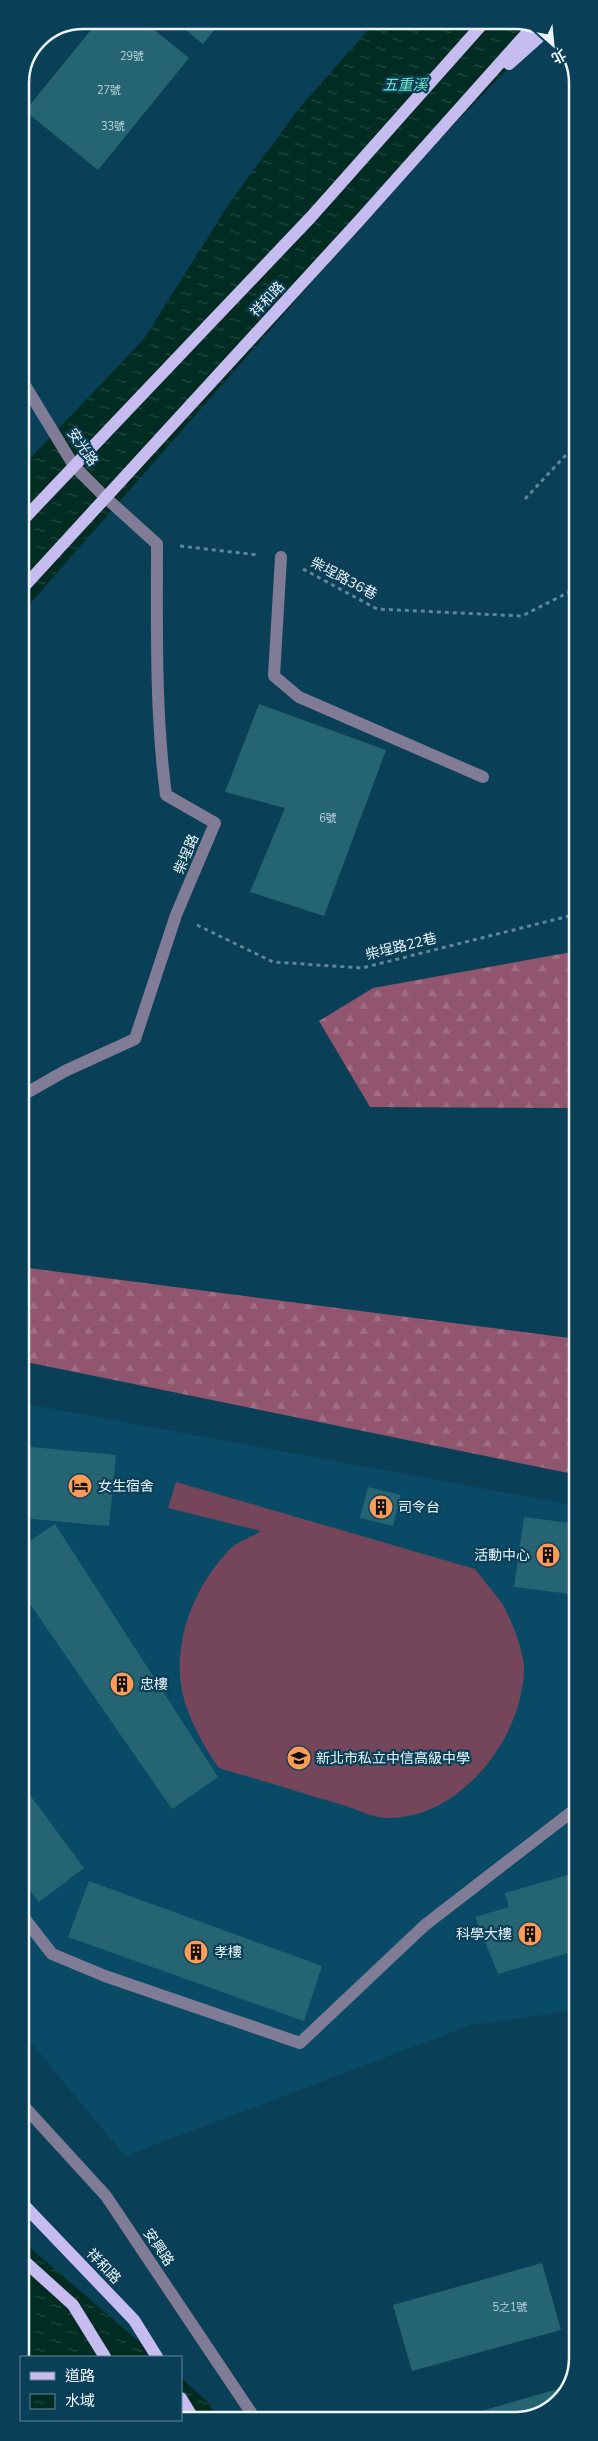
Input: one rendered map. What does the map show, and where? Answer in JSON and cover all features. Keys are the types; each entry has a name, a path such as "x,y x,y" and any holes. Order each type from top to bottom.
{"main road":[{"name":"祥和路","path":"29,514 311,217 478,29"},
{"name":"祥和路","path":"29,580 529,31"},
{"path":"467,100 541,36"},
{"name":"祥和路","path":"29,2210 134,2320 156,2356"},
{"path":"29,2265 73,2305 104,2356"},
{"path":"182,2400 190,2412"}],"street":[{"name":"安光路","path":"29,392 74,466 157,544"},
{"name":"柴埕路","path":"29,1091 65,1071 135,1039 176,915 215,823 166,795 160,754 157,687 157,544"},
{"path":"281,557 274,676 299,697 483,777"},
{"path":"29,1924 52,1954 105,1976 300,2043 425,1925 569,1814"},
{"name":"安興路","path":"29,2113 106,2196 251,2412"}],"path":[{"path":"524,499 569,451"},
{"name":"柴埕路36巷","path":"157,544 281,557 377,609 522,616 569,592"},
{"name":"柴埕路22巷","path":"176,915 273,962 362,968 569,916"}],"shaded area":[{"name":"新北市私立中信高級中學","path":"29,1404 569,1504 569,2011 471,2025 125,2156 29,2040"},
{"path":"176,1482 475,1569 501,1602 509,1616 520,1645 524,1670 521,1696 512,1722 499,1747 482,1770 462,1790 439,1805 414,1815 382,1818 219,1768 200,1737 185,1701 180,1677 182,1641 192,1607 219,1561 238,1543 261,1531 168,1508"}],"green space":[{"path":"569,952 569,1108 370,1107 319,1021 373,988"},
{"path":"29,1268 569,1338 569,1473 29,1363"}],"water":[{"name":"五重溪","path":"369,29 519,29 540,35 412,168 29,605 29,460 144,339 230,202 300,107"},
{"path":"29,2247 156,2356 29,2356"},
{"path":"182,2379 207,2401 214,2412 182,2412"}],"building":[{"path":"92,29 153,29 189,58 98,170 29,114 29,106"},
{"path":"185,29 215,29 203,44"},
{"path":"259,704 386,750 324,916 250,892 285,808 225,792"},
{"path":"29,1447 116,1455 109,1526 29,1519"},
{"name":"司令台","path":"368,1487 401,1495 393,1526 360,1518"},
{"name":"活動中心","path":"524,1517 569,1523 569,1594 514,1587"},
{"name":"忠樓","path":"55,1524 218,1777 172,1809 29,1603 29,1542"},
{"path":"29,1794 84,1868 39,1902 29,1889"},
{"name":"科學大樓","path":"569,1875 569,1953 498,1974 475,1917 509,1907 505,1893"},
{"name":"孝樓","path":"89,1881 322,1966 304,2021 68,1937"},
{"path":"542,2263 561,2330 412,2371 393,2305"},
{"path":"560,2388 551,2399 536,2408 526,2411 478,2412"}],"place":[{"name":"女生宿舍","path":"80,1486"},
{"name":"司令台","path":"381,1507"},
{"name":"活動中心","path":"548,1555"},
{"name":"忠樓","path":"122,1684"},
{"name":"新北市私立中信高級中學","path":"299,1758"},
{"name":"科學大樓","path":"530,1934"},
{"name":"孝樓","path":"196,1952"}]}
